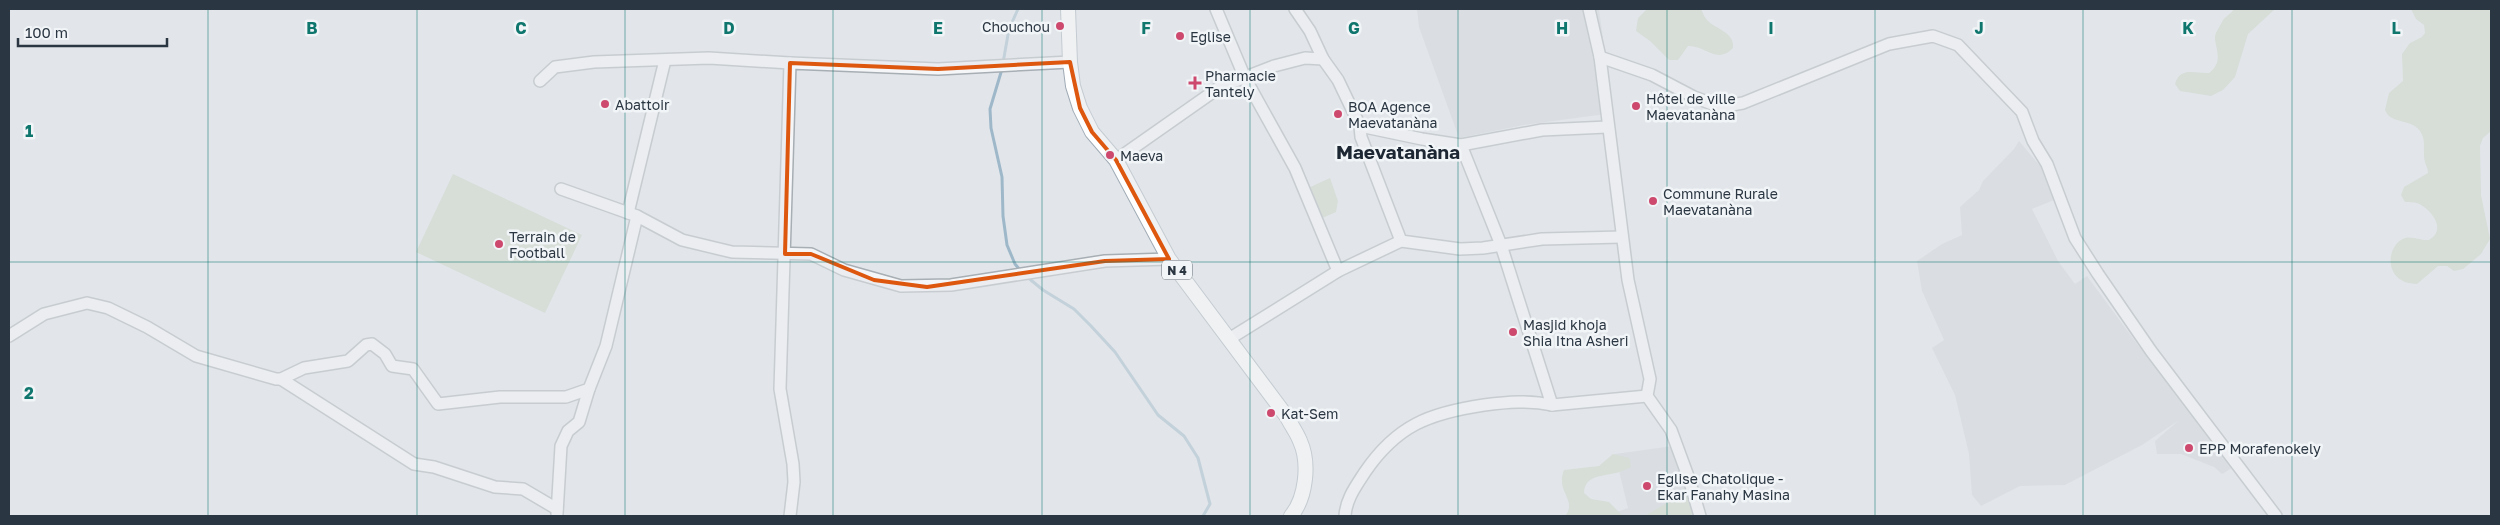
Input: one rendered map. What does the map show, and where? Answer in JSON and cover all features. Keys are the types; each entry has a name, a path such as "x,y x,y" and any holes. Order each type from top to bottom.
{"main road":[{"name":"N 4","path":"1068,9 1070,62 1080,108 1092,132 1116,160 1169,259 1287,417 1301,443 1305,465 1303,492 1296,514"}],"street":[{"path":"1216,9 1245,78 1295,168 1338,270"},
{"path":"1295,9 1310,31 1323,59 1338,80 1360,126 1362,137 1401,241"},
{"path":"1589,9 1600,57 1607,127 1635,318 1650,378 1647,396 1671,430 1690,478 1700,516"},
{"path":"1600,57 1652,75 1694,97 1720,107 1743,103 1889,44 1933,36 1958,45 2022,112 2033,141 2047,164 2076,238 2098,274 2151,351 2276,516"},
{"path":"540,81 555,67 594,62 709,58 874,68 987,68 1070,62"},
{"path":"1116,160 1220,87 1274,66 1305,58 1323,59"},
{"path":"557,513 561,446 568,431 578,422 606,346 665,60"},
{"path":"790,63 780,389 793,464 790,516"},
{"path":"1360,126 1461,145 1542,130 1607,127"},
{"path":"1461,145 1501,245 1552,405"},
{"path":"561,189 633,215 682,240 732,252 810,254 844,270 901,286 950,285 1040,270 1105,262 1169,259"},
{"path":"1229,339 1338,270 1401,241 1460,249 1542,239 1622,237"},
{"path":"9,336 44,314 87,303 108,308 147,327 196,356 281,379 414,464 434,467 495,487 523,489 557,513"},
{"path":"281,379 317,364 348,361 366,345 372,344 385,354 392,366 413,369 438,404 500,397 566,397 589,389"},
{"path":"1344,516 1352,492 1370,465 1393,440 1417,423 1437,413 1501,403 1534,402 1552,405 1647,396"}],"highlighted area":[{"path":"1070,62 1080,108 1092,132 1116,160 1169,259 1105,261 927,287 874,280 811,254 785,254 790,63 938,69"}],"shaded area":[{"path":"1417,9 1599,9 1613,113 1524,125 1459,138 1419,27"},
{"path":"2019,141 2041,167 2054,200 2032,209 2058,261 2075,284 2087,276 2138,345 2235,466 2222,474 2214,467 2181,454 2157,454 2155,441 2178,421 2142,445 2065,485 2020,486 1981,506 1972,495 1969,454 1955,395 1932,348 1944,340 1922,291 1917,261 1942,244 1962,235 1960,207 1979,190 1983,181 2014,149"},
{"path":"1680,445 1703,516 1606,516 1628,508 1615,454"}],"green space":[{"path":"1647,9 1701,9 1710,23 1728,34 1733,43 1733,48 1727,53 1716,55 1694,46 1688,46 1678,60 1669,60 1650,41 1636,31 1638,18"},
{"path":"2234,9 2275,9 2248,34 2235,77 2223,90 2211,96 2180,91 2175,84 2177,78 2181,75 2189,72 2209,73 2214,68 2218,57 2215,42 2216,33 2223,20"},
{"path":"2411,9 2491,9 2491,131 2483,138 2480,146 2481,195 2490,239 2481,254 2463,269 2454,271 2447,266 2438,266 2417,284 2398,278 2393,271 2391,256 2398,242 2405,238 2429,240 2437,231 2435,220 2428,210 2417,203 2405,202 2401,195 2404,187 2428,173 2424,158 2424,142 2420,131 2416,127 2392,118 2385,110 2389,93 2403,81 2402,54 2410,43 2422,37 2425,33 2424,25 2416,19"},
{"name":"Terrain de Football","path":"453,174 582,235 545,313 416,252"},
{"path":"1330,178 1338,201 1336,212 1318,220 1306,189"},
{"path":"1613,454 1630,458 1631,467 1624,471 1594,478 1589,481 1584,493 1591,499 1609,502 1623,516 1565,516 1569,505 1562,484 1564,470 1599,466"},
{"path":"1693,485 1701,516 1644,516 1672,500 1685,487"}],"waterway":[{"path":"1003,63 1009,29 1018,9"},
{"path":"1002,69 990,109 991,128 1002,177 1003,216 1007,245 1015,264 1020,270"},
{"path":"1026,276 1043,290 1074,309 1091,326 1115,352 1158,415 1184,436 1198,458 1210,504 1203,516"}],"place":[{"name":"Chouchou","path":"1060,26"},
{"name":"Eglise","path":"1180,36"},
{"name":"Pharmacie Tantely","path":"1195,83"},
{"name":"Abattoir","path":"605,104"},
{"name":"Hôtel de ville Maevatanàna","path":"1636,106"},
{"name":"BOA Agence Maevatanàna","path":"1338,114"},
{"name":"Maeva","path":"1110,155"},
{"name":"Commune Rurale Maevatanàna","path":"1653,201"},
{"name":"Terrain de Football","path":"499,244"},
{"name":"Masjid khoja Shia Itna Asheri","path":"1513,332"},
{"name":"Kat-Sem","path":"1271,413"},
{"name":"EPP Morafenokely","path":"2189,448"},
{"name":"Eglise Chatolique - Ekar Fanahy Masina","path":"1647,486"}],"district":[{"name":"Maevatanàna","path":"1398,151"}]}
